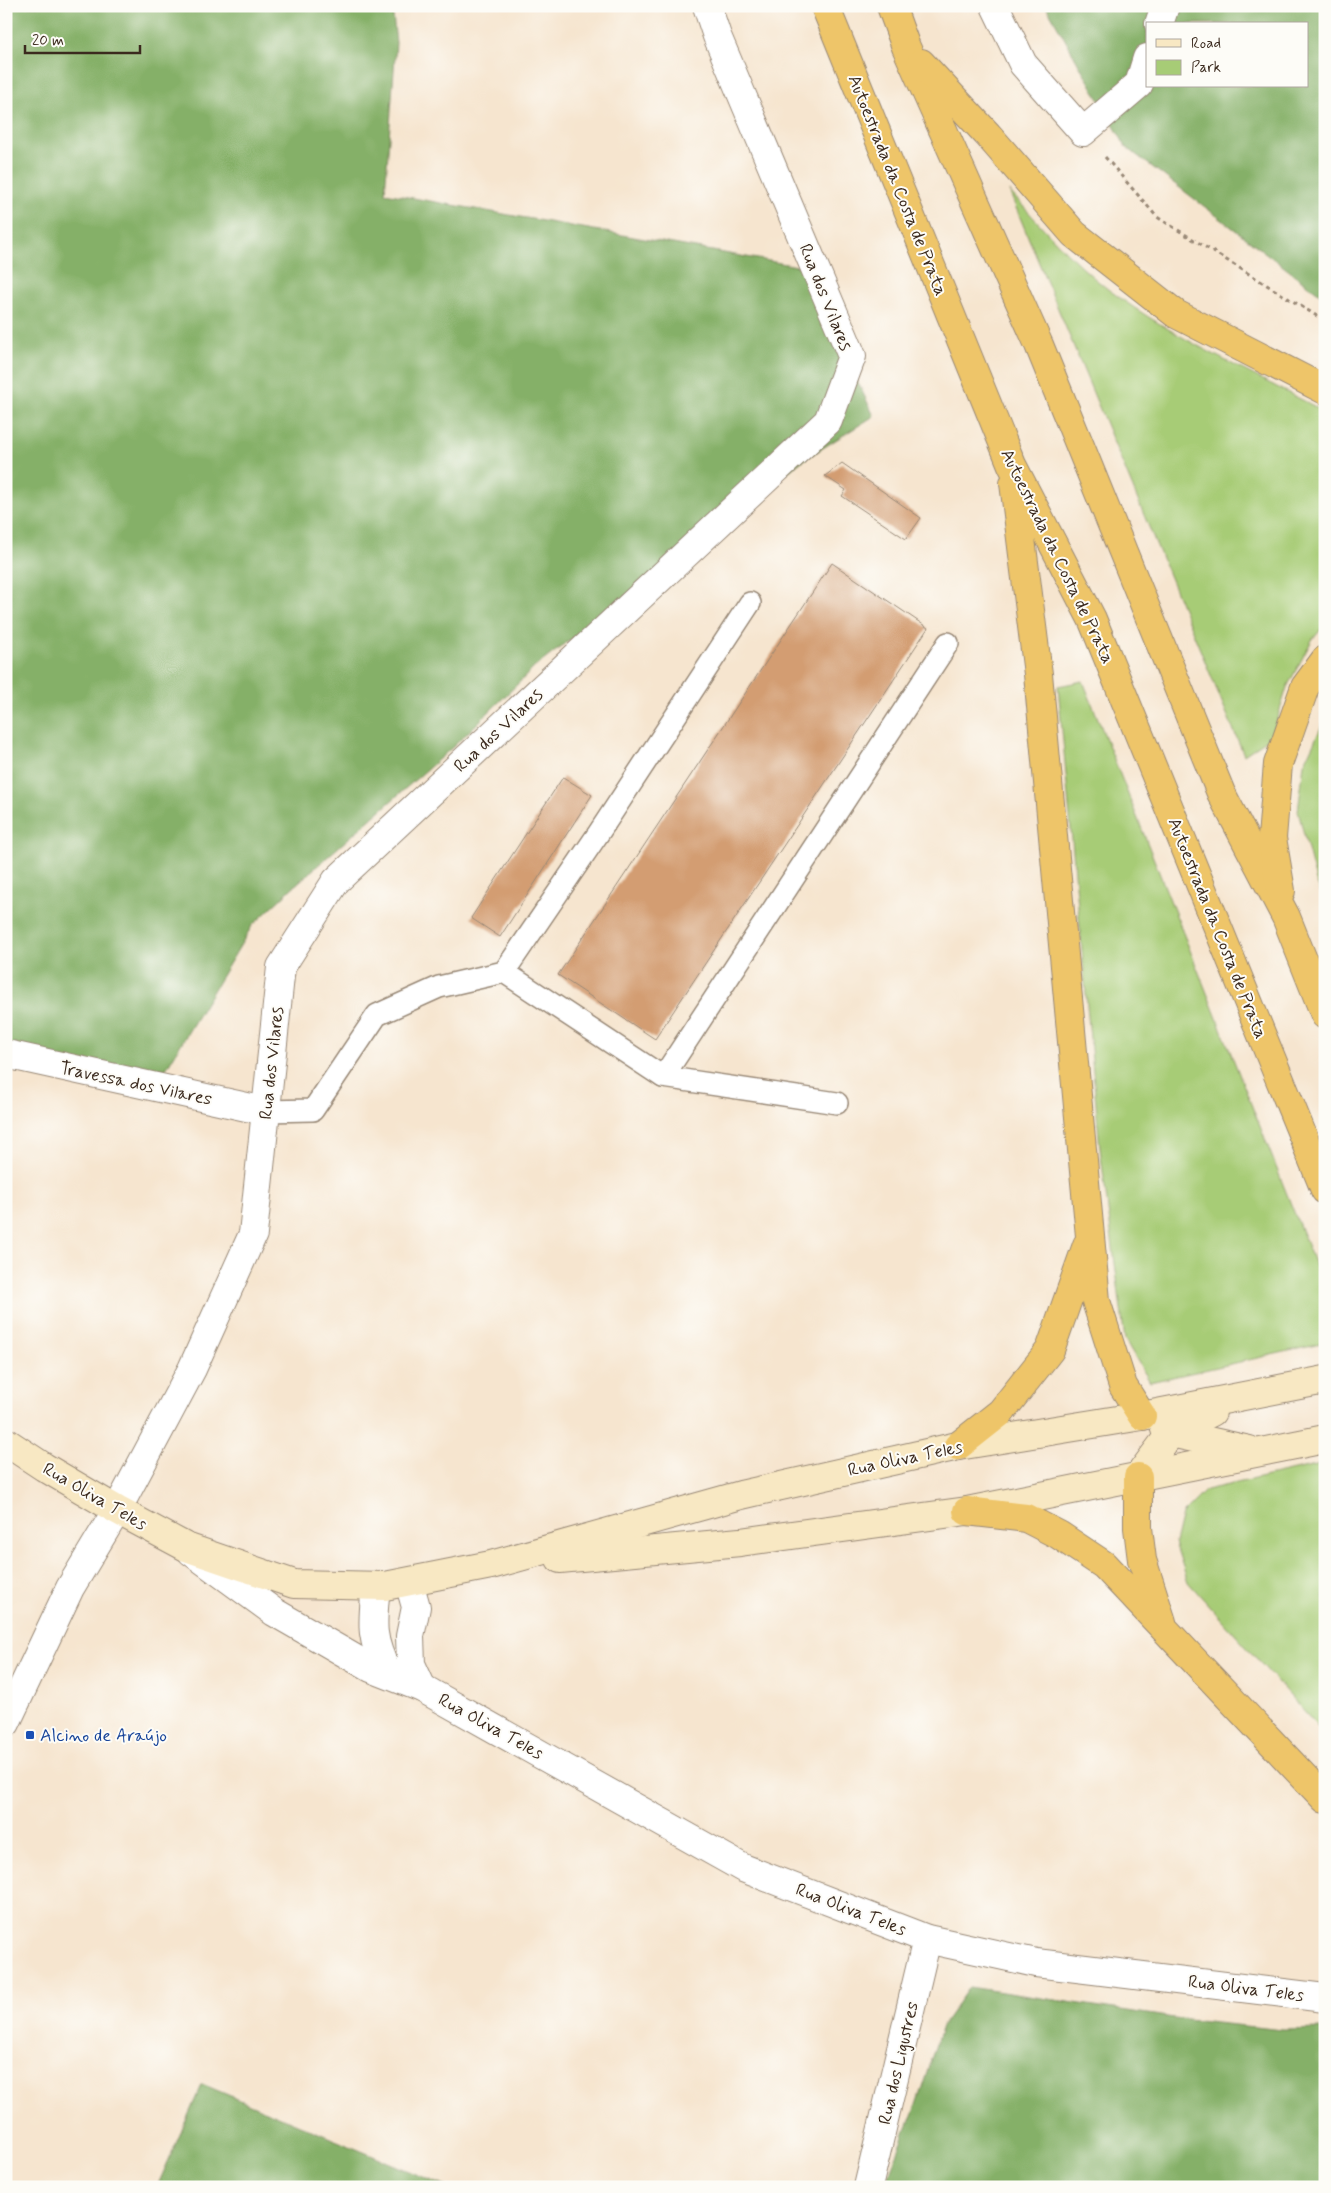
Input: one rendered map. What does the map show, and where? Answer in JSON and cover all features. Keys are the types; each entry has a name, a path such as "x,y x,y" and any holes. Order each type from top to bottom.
{"highway":[{"name":"Autoestrada da Costa de Prata","path":"825,6 1012,465 1092,619 1325,1190"},
{"path":"891,6 906,47 1039,345 1221,793 1286,917 1325,1015"},
{"path":"906,47 988,135 1074,234 1176,314 1325,390"},
{"path":"1012,465 1038,674 1096,1300 1123,1386 1142,1416"},
{"path":"1286,917 1272,838 1278,764 1305,687 1325,660"},
{"path":"958,1446 1001,1412 1050,1350 1091,1234"},
{"path":"1138,1476 1138,1528 1142,1560 1164,1628"},
{"path":"967,1511 1026,1518 1059,1535 1104,1565 1325,1799"}],"main road":[{"name":"Rua Oliva Teles","path":"6,1442 44,1468 186,1547 294,1584 376,1586 409,1582 491,1565 741,1495 958,1446 1142,1416 1325,1380"},
{"path":"1138,1476 1171,1433 1241,1397"},
{"path":"1142,1416 1171,1433 1259,1452"},
{"name":"Rua Oliva Teles","path":"491,1565 740,1542 967,1511 1325,1438"}],"street":[{"name":"Rua dos Vilares","path":"6,1723 70,1588 117,1510 192,1369 253,1234 282,967 336,881 828,420 852,356 707,6"},
{"path":"994,6 1023,64 1083,132 1139,84 1146,61"},
{"path":"1160,22 1165,6"},
{"name":"Travessa dos Vilares","path":"6,1054 265,1111"},
{"name":"Rua Oliva Teles","path":"186,1547 274,1612 372,1668 422,1688 744,1868 927,1939 1036,1963 1325,1998"},
{"name":"Rua Oliva Teles","path":"409,1582 416,1606 410,1636 411,1664 422,1688"},
{"path":"376,1586 373,1638 378,1654 388,1674"},
{"name":"Rua dos Ligustres","path":"868,2187 927,1939"}],"lane":[{"path":"265,1111 313,1110 377,1015 439,987 504,972 598,834 750,603"},
{"path":"663,1077 948,643"},
{"path":"504,972 663,1077 837,1102"}],"path":[{"path":"1083,132 1157,217 1325,322"}],"green space":[{"path":"6,6 392,6 396,43 385,193 803,267 874,416 802,461 535,667 455,745 292,888 252,926 166,1069 95,1075 6,1055"},
{"path":"1046,6 1325,6 1325,298 1126,147"},
{"path":"1009,191 1082,267 1134,308 1214,355 1325,412 1325,625 1312,640 1287,687 1272,736 1244,755"},
{"path":"1083,681 1325,1290 1325,1343 1150,1382 1125,1340 1100,1148 1058,686"},
{"path":"1325,719 1325,902 1316,881 1298,811 1304,764"},
{"path":"1325,1463 1325,1735 1188,1582 1175,1543 1182,1514 1206,1490"},
{"path":"969,1987 1187,2020 1283,2030 1325,2029 1325,2187 884,2187 916,2105 942,2026"},
{"path":"202,2084 447,2187 157,2187"}],"building":[{"path":"842,463 921,518 906,539 842,496 846,490 825,476"},
{"path":"832,563 928,628 655,1039 558,975"},
{"path":"563,777 592,795 500,937 471,918"}],"place":[{"name":"Alcino de Araújo","path":"30,1735"}]}
